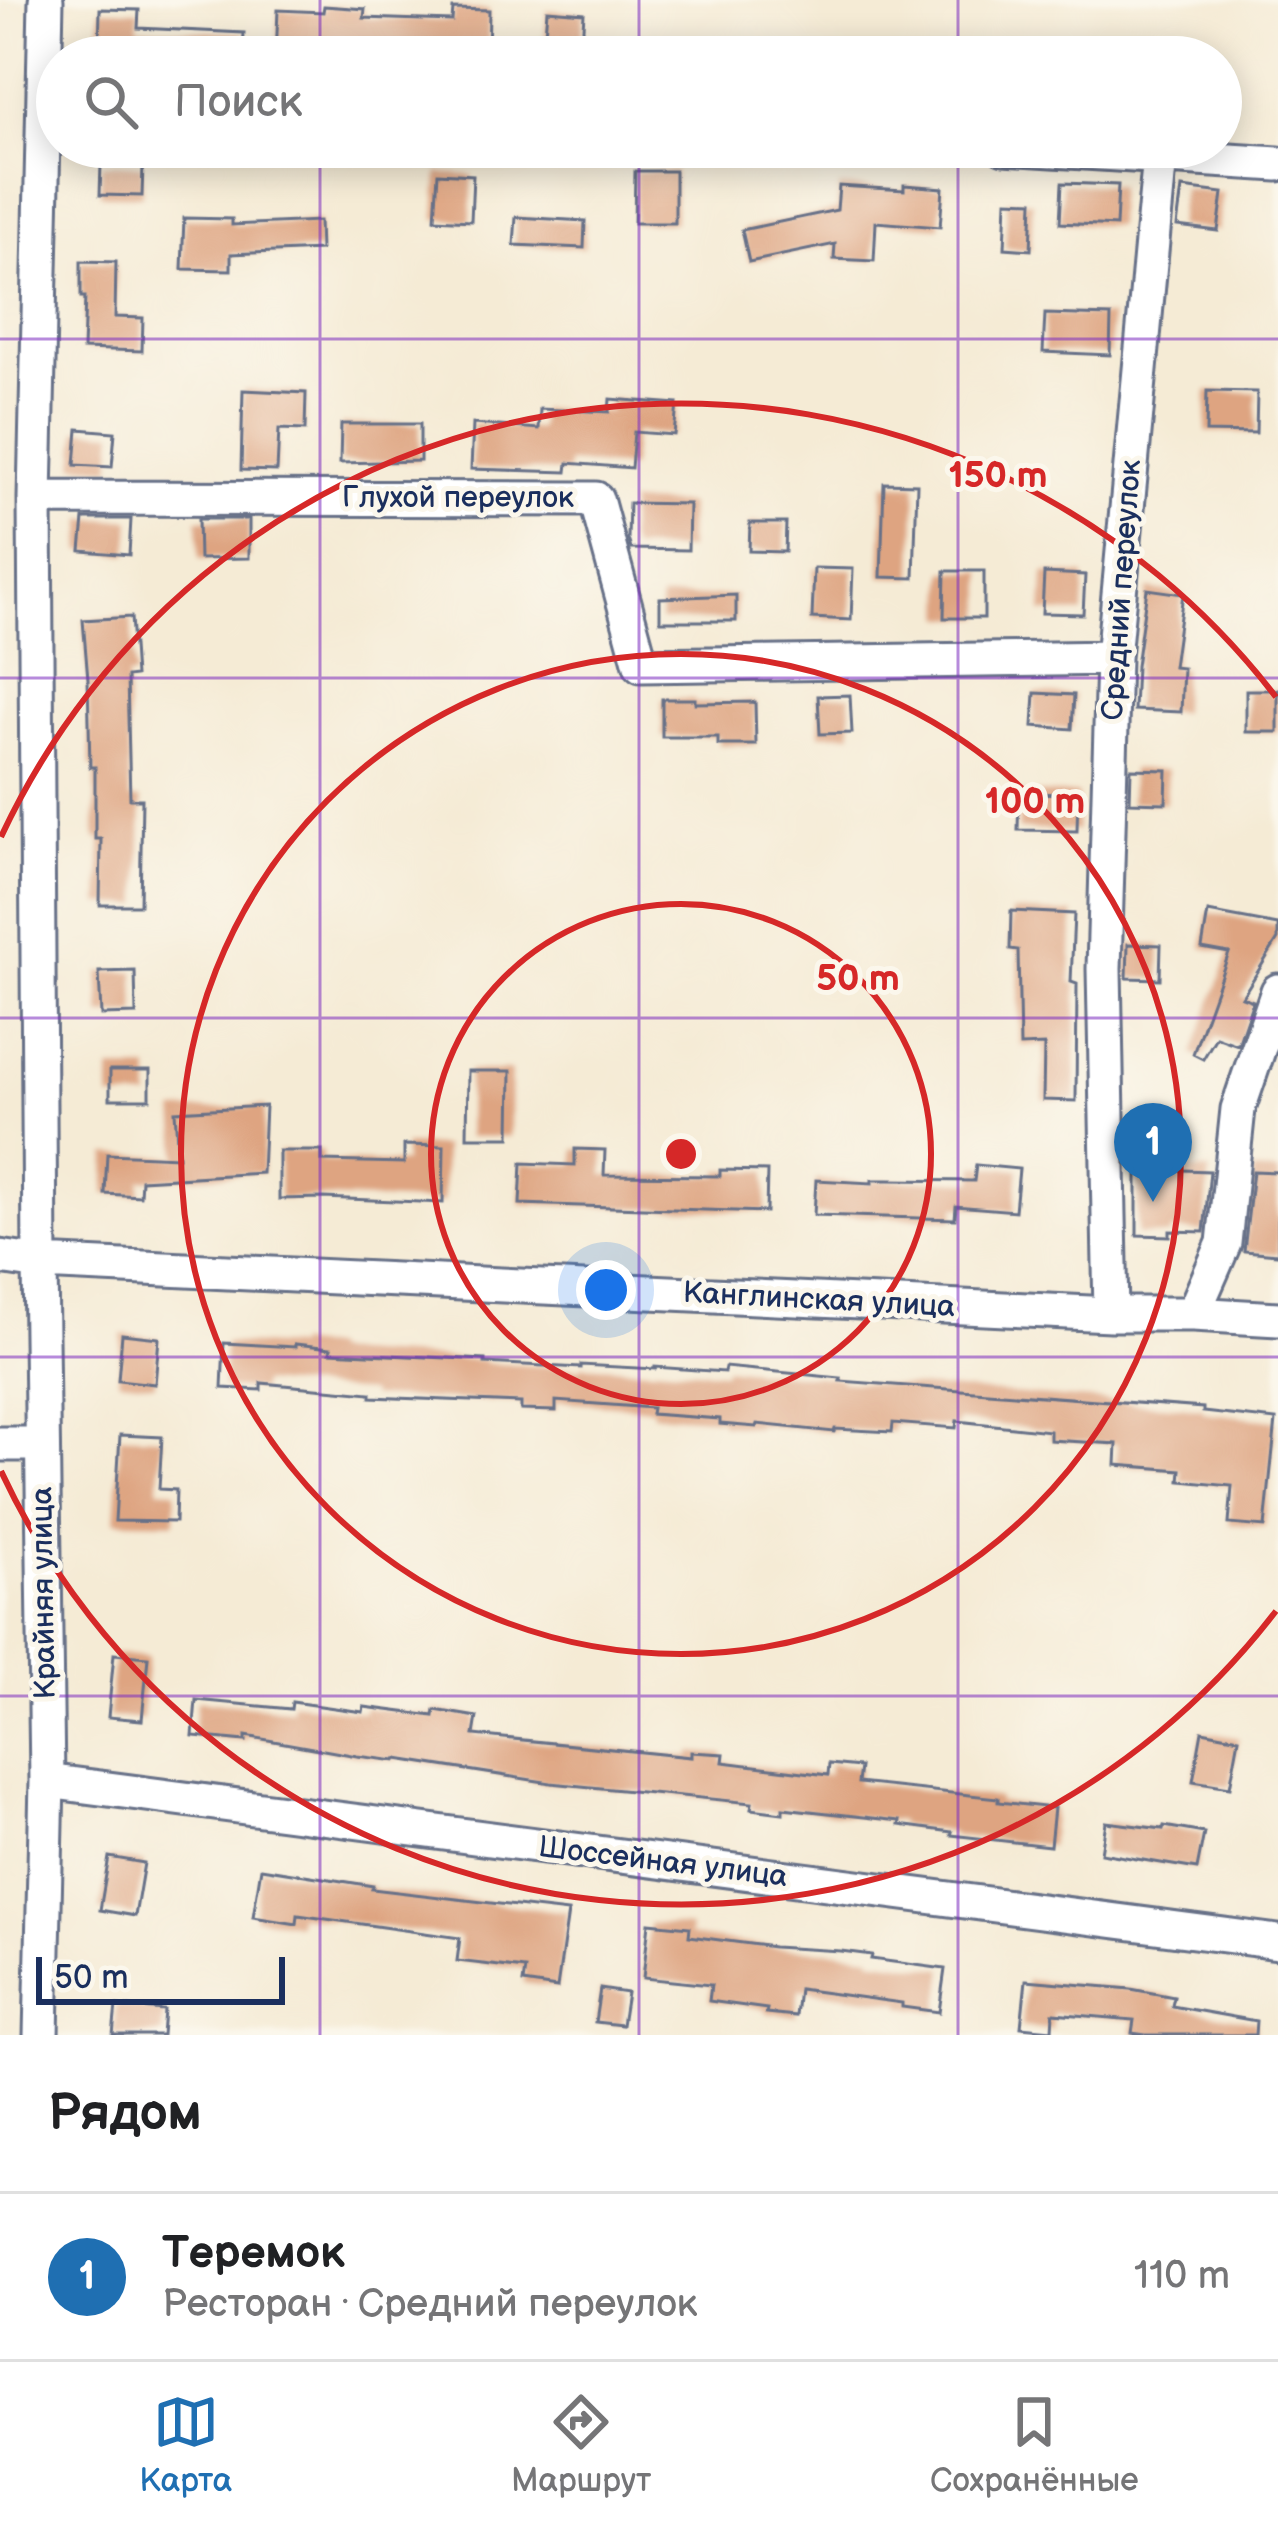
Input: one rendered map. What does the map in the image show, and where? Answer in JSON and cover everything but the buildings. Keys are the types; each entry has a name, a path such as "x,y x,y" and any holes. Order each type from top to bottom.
{"street":[{"name":"Крайняя улица","path":"46,0 48,36"},
{"path":"1242,162 1278,164"},
{"name":"Крайняя улица","path":"41,2035 47,1781 35,498 48,168"},
{"name":"Средний переулок","path":"1111,1314 1104,968 1113,658 1159,168"},
{"name":"Глухой переулок","path":"35,498 596,499 641,665 1113,658"},
{"path":"1193,1314 1224,1243 1238,1108 1278,992"},
{"name":"Канглинская улица","path":"0,1257 40,1263 1278,1319"},
{"path":"0,1444 42,1444"},
{"name":"Шоссейная улица","path":"47,1781 1278,1942"}],"place":[{"name":"Теремок","path":"1153,1202"}]}
